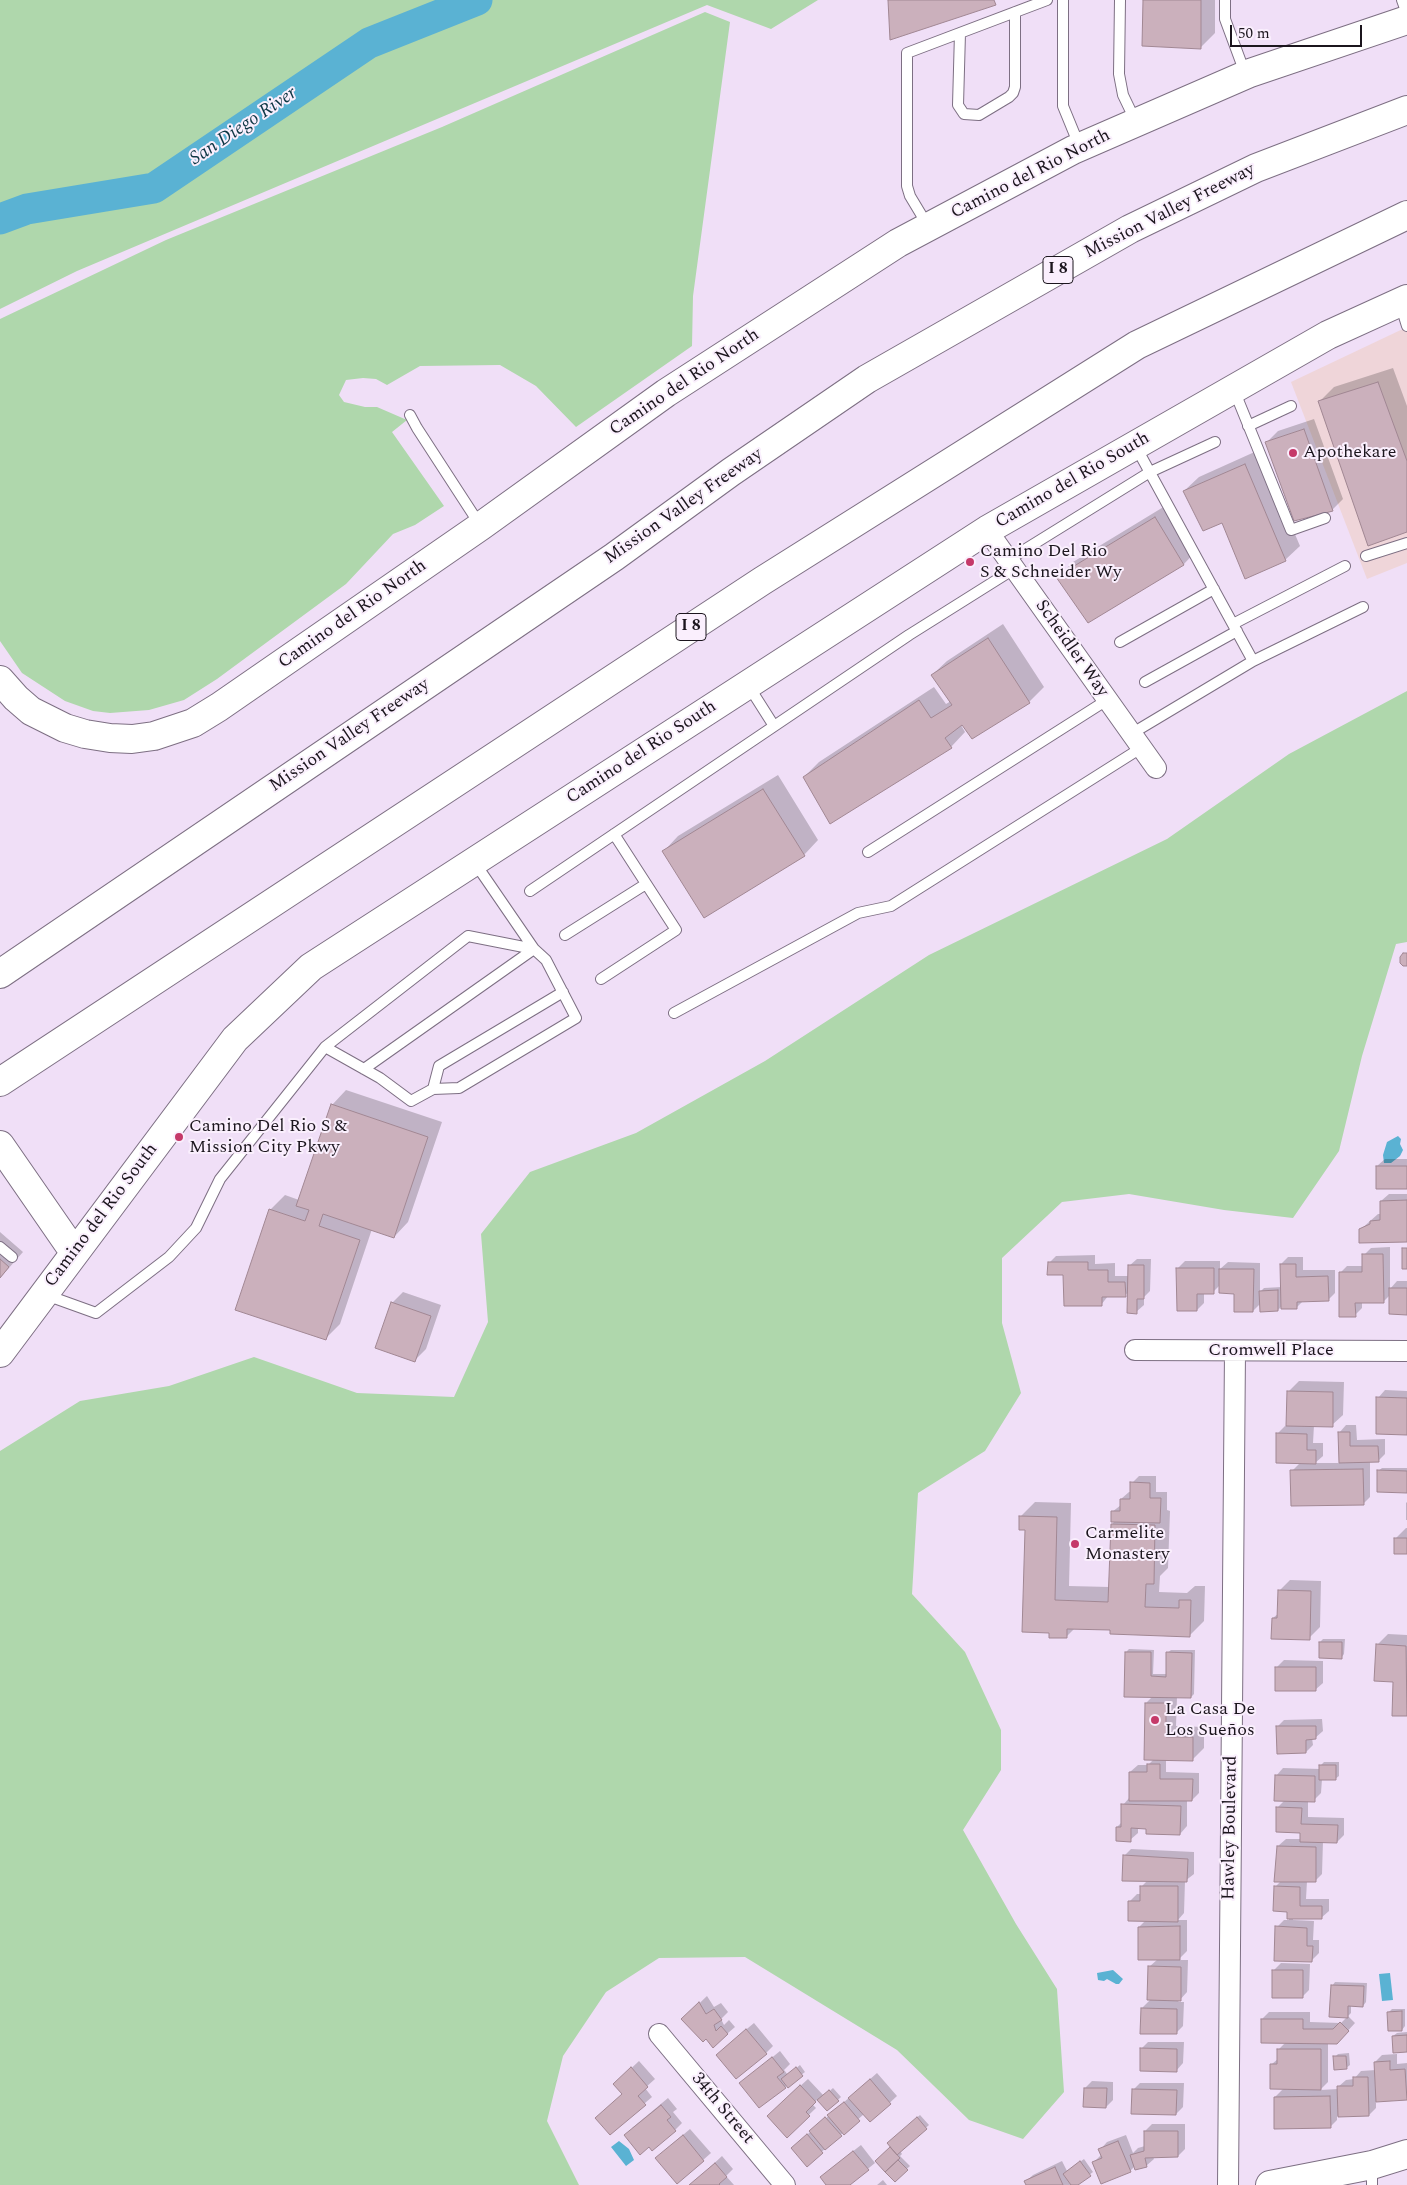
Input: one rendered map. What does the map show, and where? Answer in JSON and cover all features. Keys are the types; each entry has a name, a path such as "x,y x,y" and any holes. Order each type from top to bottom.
{"main road":[{"name":"Camino del Rio North","path":"0,680 31,711 78,732 110,738 132,739 174,731 193,723 219,708 481,526 666,393 898,244 1080,147 1136,122 1246,75 1407,20"},
{"name":"Mission Valley Freeway","path":"0,974 614,557 731,472 866,379 1130,229 1256,168 1407,110"},
{"name":"I 8","path":"0,1082 762,581 1137,345 1407,215"},
{"name":"Camino del Rio South","path":"0,1353 235,1039 311,967 987,530 1328,335 1405,309"},
{"path":"0,1145 74,1252"},
{"path":"1270,2185 1372,2175 1407,2154"}],"street":[{"name":"Scheidler Way","path":"987,530 1156,768"},
{"name":"Cromwell Place","path":"1135,1350 1407,1351"},
{"name":"Hawley Boulevard","path":"1228,2185 1235,1351"},
{"name":"34th Street","path":"659,2034 785,2185"}],"lane":[{"path":"928,227 910,196 907,186 907,53 1048,0"},
{"path":"1063,0 1062,106 1080,147"},
{"path":"1120,0 1119,74 1123,95 1136,122"},
{"path":"1225,0 1225,19 1246,75"},
{"path":"1402,0 1407,14"},
{"path":"960,33 958,105 964,114 979,115 1009,98 1013,93 1015,12"},
{"path":"1233,390 1291,530 1325,518"},
{"path":"1248,426 1291,406"},
{"path":"410,415 481,526"},
{"path":"530,891 1011,564 1150,472 1215,442"},
{"path":"1135,446 1253,661"},
{"path":"1366,556 1407,543"},
{"path":"1145,682 1235,628 1345,566"},
{"path":"1120,642 1214,589"},
{"path":"674,1013 858,913 891,906 1253,661 1363,607"},
{"path":"748,684 774,726"},
{"path":"868,852 1107,700"},
{"path":"601,979 676,930 614,834"},
{"path":"325,1047 380,1078 411,1101 434,1089 459,1088 576,1018 546,960 534,949 474,862"},
{"path":"565,935 646,884"},
{"path":"43,1294 96,1313 169,1257 196,1228 220,1179 325,1047 468,936 534,949"},
{"path":"364,1069 534,949"},
{"path":"434,1089 440,1066 563,992"},
{"path":"0,1247 12,1257"}],"shaded area":[{"path":"1407,327 1407,563 1367,579 1291,382"}],"green space":[{"path":"0,0 818,0 771,29 707,5 77,271 0,309"},
{"path":"705,12 730,22 693,296 692,346 576,427 536,386 500,365 420,366 387,385 376,379 346,380 339,395 344,402 365,407 377,407 407,420 392,432 444,506 415,525 393,534 346,584 217,679 184,700 149,710 110,713 93,711 65,701 22,673 0,641 0,319 166,240 442,127"},
{"path":"1407,691 1407,942 1396,944 1362,1056 1339,1151 1293,1218 1224,1210 1129,1194 1062,1202 1002,1258 1002,1323 1021,1393 985,1451 918,1493 912,1594 965,1652 1001,1730 1001,1770 963,1830 1016,1924 1057,1989 1064,2092 1023,2139 969,2120 897,2050 745,1957 659,1958 606,1992 563,2056 547,2121 579,2185 0,2185 0,1451 80,1401 169,1386 254,1357 357,1393 454,1397 488,1322 481,1234 530,1172 636,1133 765,1061 929,955 1167,839 1289,754"}],"water":[{"path":"1398,1136 1401,1139 1400,1144 1403,1150 1400,1156 1391,1163 1384,1163 1383,1155 1387,1142"},
{"path":"1113,1970 1123,1979 1119,1984 1107,1979 1104,1981 1098,1980 1097,1973"},
{"path":"1390,1973 1393,2000 1382,2001 1379,1974"},
{"path":"619,2141 629,2149 634,2160 626,2166 611,2147"}],"building":[{"path":"888,0 994,0 996,5 890,40"},
{"path":"1143,0 1201,0 1201,49 1142,46"},
{"path":"1378,382 1407,461 1407,532 1368,546 1318,401"},
{"path":"1304,429 1333,511 1294,521 1265,442"},
{"path":"1245,464 1286,561 1245,579 1222,523 1203,531 1183,491"},
{"path":"1155,517 1184,565 1088,623 1056,577"},
{"path":"988,638 1030,703 972,739 962,725 945,738 952,748 830,824 803,777 919,700 931,718 952,705 931,675"},
{"path":"763,789 805,856 704,918 662,851"},
{"path":"1403,953 1407,953 1407,966 1403,966 1400,963 1400,957"},
{"path":"331,1104 428,1137 394,1238 323,1214 319,1226 360,1240 326,1340 235,1310 269,1209 305,1221 309,1210 296,1206"},
{"path":"1376,1166 1407,1166 1407,1189 1376,1189"},
{"path":"1407,1200 1407,1242 1359,1243 1359,1229 1370,1224 1370,1221 1380,1220 1380,1201"},
{"path":"1402,1248 1407,1248 1407,1269 1402,1269"},
{"path":"1362,1254 1383,1254 1384,1303 1355,1303 1356,1317 1339,1317 1339,1272 1362,1272"},
{"path":"0,1259 9,1267 0,1278"},
{"path":"1048,1262 1088,1262 1088,1270 1108,1270 1108,1282 1125,1282 1126,1297 1102,1297 1102,1306 1064,1306 1063,1275 1047,1275"},
{"path":"1280,1264 1296,1264 1296,1277 1328,1276 1329,1301 1297,1302 1297,1309 1281,1309"},
{"path":"1128,1265 1144,1265 1144,1299 1137,1299 1137,1314 1127,1313"},
{"path":"1176,1268 1214,1268 1214,1294 1197,1294 1197,1311 1177,1311"},
{"path":"1219,1269 1254,1269 1253,1312 1234,1312 1234,1294 1219,1293"},
{"path":"1389,1288 1407,1288 1407,1315 1389,1314"},
{"path":"1278,1290 1278,1311 1260,1312 1259,1291"},
{"path":"391,1302 431,1316 415,1362 375,1348"},
{"path":"1287,1391 1333,1392 1333,1427 1286,1426"},
{"path":"1376,1397 1407,1398 1407,1435 1376,1434"},
{"path":"1338,1432 1350,1432 1350,1446 1378,1446 1379,1462 1339,1463"},
{"path":"1276,1433 1307,1434 1307,1450 1316,1450 1316,1464 1276,1463"},
{"path":"1363,1469 1364,1505 1291,1506 1290,1470"},
{"path":"1377,1470 1407,1471 1407,1493 1377,1492"},
{"path":"1130,1482 1150,1483 1150,1498 1161,1498 1160,1523 1111,1522 1111,1511 1120,1511 1120,1499 1130,1499"},
{"path":"1019,1516 1057,1517 1055,1600 1108,1602 1111,1524 1155,1525 1154,1584 1146,1584 1145,1607 1179,1608 1179,1600 1191,1600 1190,1637 1110,1634 1110,1630 1067,1629 1067,1638 1049,1638 1049,1633 1022,1632 1025,1530 1019,1530"},
{"path":"1394,1538 1407,1538 1407,1554 1394,1554"},
{"path":"1278,1590 1311,1591 1310,1640 1271,1639 1272,1618 1277,1618"},
{"path":"1319,1642 1342,1642 1342,1659 1319,1658"},
{"path":"1376,1644 1406,1646 1407,1716 1392,1716 1393,1682 1374,1681"},
{"path":"1125,1652 1151,1652 1151,1676 1166,1677 1166,1652 1192,1653 1191,1698 1124,1697"},
{"path":"1275,1667 1316,1667 1316,1691 1275,1691"},
{"name":"La Casa De Los Sueños","path":"1145,1703 1166,1703 1166,1737 1193,1737 1193,1761 1144,1760"},
{"path":"1276,1726 1316,1726 1316,1739 1306,1740 1306,1753 1277,1754"},
{"path":"1147,1764 1160,1764 1160,1779 1193,1779 1192,1801 1129,1801 1129,1772 1147,1772"},
{"path":"1319,1765 1336,1765 1336,1780 1319,1780"},
{"path":"1275,1775 1315,1776 1315,1802 1274,1801"},
{"path":"1121,1804 1181,1806 1180,1835 1146,1834 1146,1829 1131,1828 1131,1842 1116,1841 1116,1827 1121,1827"},
{"path":"1276,1807 1302,1808 1301,1824 1338,1825 1337,1843 1300,1842 1300,1833 1276,1832"},
{"path":"1277,1846 1316,1847 1316,1882 1274,1882"},
{"path":"1123,1855 1188,1859 1187,1882 1122,1881"},
{"path":"1140,1886 1178,1886 1178,1922 1128,1921 1128,1901 1140,1901"},
{"path":"1274,1886 1300,1887 1300,1906 1322,1906 1322,1919 1287,1919 1287,1912 1273,1911"},
{"path":"1180,1926 1180,1960 1138,1960 1138,1927"},
{"path":"1275,1926 1307,1928 1307,1946 1313,1946 1312,1962 1274,1961"},
{"path":"1148,1966 1181,1967 1181,2001 1147,2000"},
{"path":"1272,1970 1303,1970 1303,1998 1272,1998"},
{"path":"1331,1985 1364,1986 1363,2007 1348,2006 1348,2018 1329,2017"},
{"path":"699,2002 706,2014 714,2009 722,2020 714,2025 716,2031 721,2026 728,2034 713,2048 706,2039 703,2042 681,2019"},
{"path":"1141,2008 1177,2009 1177,2034 1140,2034"},
{"path":"1402,2011 1402,2031 1388,2031 1387,2012"},
{"path":"1261,2019 1303,2019 1303,2029 1333,2029 1340,2022 1349,2031 1337,2044 1261,2043"},
{"path":"746,2029 767,2054 736,2079 716,2055"},
{"path":"1407,2035 1407,2052 1393,2053 1392,2036"},
{"path":"1140,2048 1177,2049 1177,2072 1140,2071"},
{"path":"1277,2049 1321,2049 1321,2090 1270,2089 1270,2064 1277,2064"},
{"path":"1333,2056 1346,2056 1347,2069 1334,2070"},
{"path":"772,2057 784,2072 777,2077 786,2088 759,2108 739,2083"},
{"path":"1390,2061 1390,2070 1405,2069 1407,2100 1376,2102 1374,2062"},
{"path":"631,2067 648,2087 638,2096 646,2105 610,2135 595,2118 622,2094 613,2084"},
{"path":"796,2067 803,2076 788,2088 781,2079"},
{"path":"1353,2077 1368,2077 1369,2116 1338,2117 1337,2086 1353,2086"},
{"path":"870,2079 891,2104 870,2122 848,2098"},
{"path":"800,2085 816,2102 806,2112 810,2116 787,2138 767,2116"},
{"path":"1084,2088 1107,2088 1106,2108 1083,2107"},
{"path":"1132,2089 1177,2090 1176,2115 1131,2114"},
{"path":"829,2090 839,2101 827,2111 817,2100"},
{"path":"1330,2096 1331,2128 1274,2129 1274,2097"},
{"path":"844,2102 860,2121 844,2135 827,2115"},
{"path":"661,2105 671,2117 667,2120 676,2131 652,2151 649,2147 640,2155 624,2135"},
{"path":"825,2117 842,2136 825,2150 809,2131"},
{"path":"917,2117 927,2129 897,2155 887,2143"},
{"path":"1144,2131 1178,2131 1178,2157 1145,2158 1147,2167 1135,2170 1130,2155 1144,2151"},
{"path":"807,2134 823,2153 807,2167 791,2148"},
{"path":"683,2135 704,2161 677,2184 655,2158"},
{"path":"1118,2141 1131,2172 1101,2184 1092,2162 1102,2158 1098,2149"},
{"path":"890,2147 900,2158 885,2172 875,2161"},
{"path":"853,2151 869,2170 850,2185 826,2185 820,2177"},
{"path":"898,2160 908,2170 895,2182 885,2172"},
{"path":"1080,2161 1091,2176 1078,2185 1071,2185 1063,2174"},
{"path":"715,2163 727,2177 720,2185 689,2185"},
{"path":"1055,2167 1063,2185 1026,2185 1024,2181"}],"waterway":[{"name":"San Diego River","path":"0,219 27,209 154,188 369,43 477,0"}],"place":[{"name":"Apothekare","path":"1293,453"},
{"name":"Camino Del Rio S & Schneider Wy","path":"970,562"},
{"name":"Camino Del Rio S & Mission City Pkwy","path":"179,1137"},
{"name":"Carmelite Monastery","path":"1075,1544"},
{"name":"La Casa De Los Sueños","path":"1155,1720"}]}
